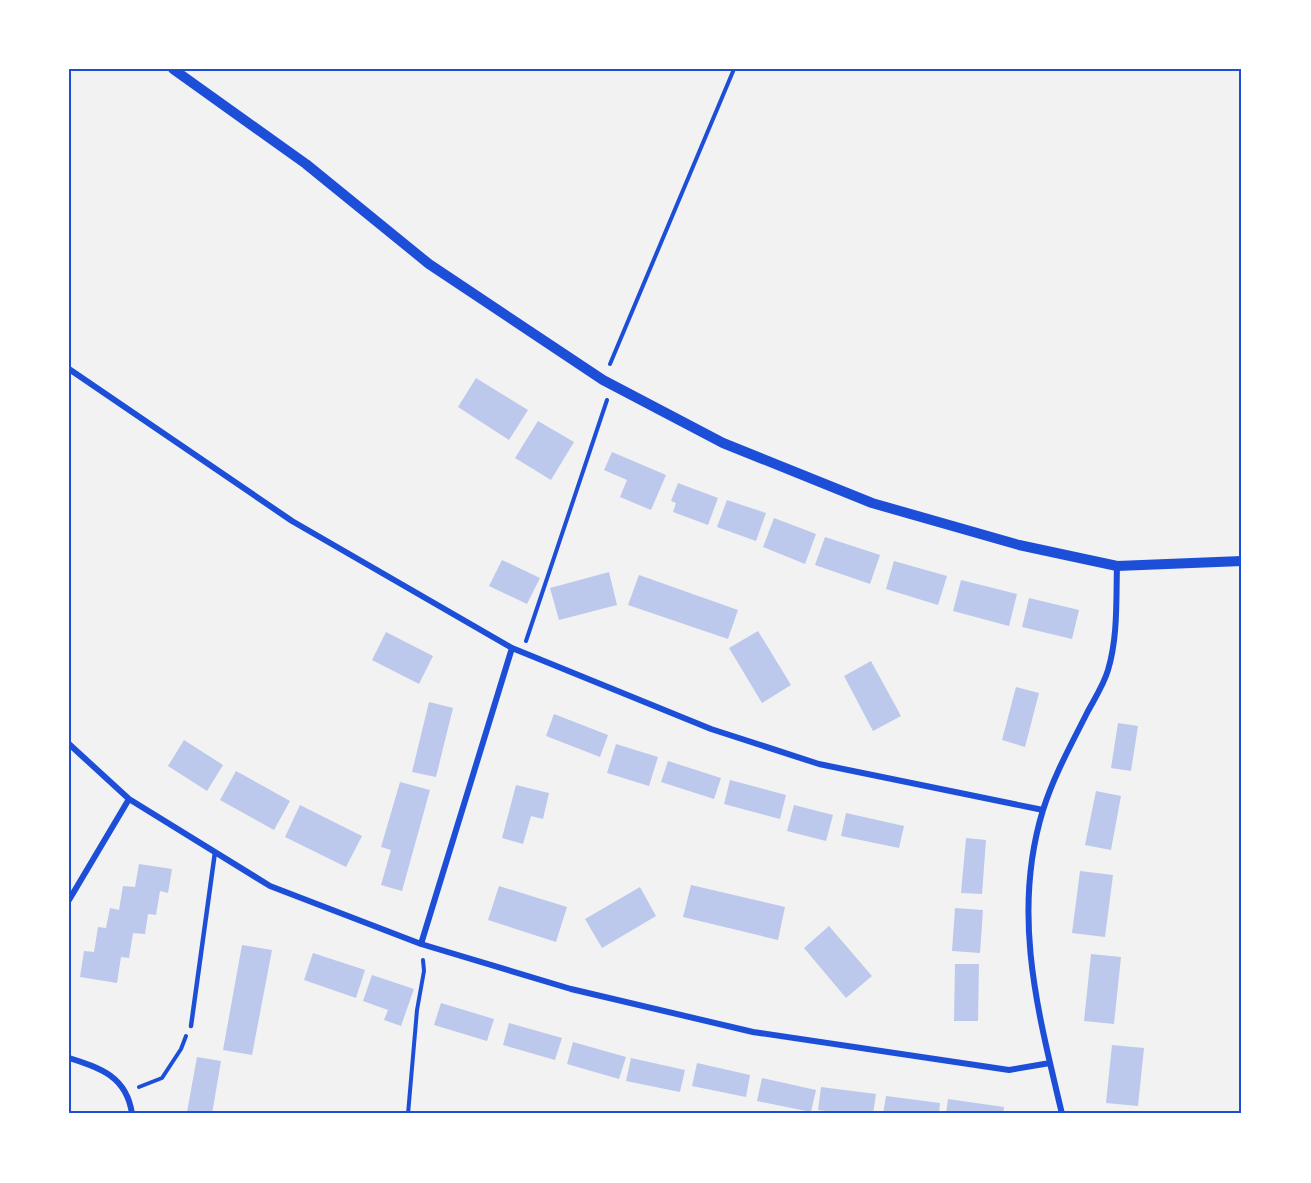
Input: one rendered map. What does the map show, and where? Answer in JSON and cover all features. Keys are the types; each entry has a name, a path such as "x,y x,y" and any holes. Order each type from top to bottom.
{"street":[{"path":"173,69 306,164 429,264 607,383 723,443 872,503 1018,545 1118,566 1242,561"},
{"path":"69,369 292,521 512,648 711,729 819,764 1043,810"},
{"path":"1062,1114 1031,976 1027,918 1030,869 1043,810 1064,758 1108,671 1113,643 1118,566"},
{"path":"421,944 512,648"},
{"path":"69,744 129,799 270,886 421,944 571,988 753,1032 1009,1070 1050,1063"},
{"path":"70,896 129,799"},
{"path":"69,1058 87,1063 114,1077 127,1092 132,1114"}],"lane":[{"path":"191,1026 215,852"}],"path":[{"path":"522,652 607,383 734,69"},
{"path":"408,1114 417,1010 424,971 421,944"},
{"path":"127,1092 162,1078 181,1049 191,1026"}],"building":[{"path":"476,378 528,410 509,440 458,407"},
{"path":"538,421 574,442 551,480 515,458"},
{"path":"612,452 666,475 651,510 620,497 627,480 604,470"},
{"path":"678,483 718,498 708,525 673,512 676,503 671,501"},
{"path":"727,500 766,513 756,541 717,527"},
{"path":"774,518 816,534 805,564 763,547"},
{"path":"825,537 880,555 870,584 815,565"},
{"path":"502,560 540,578 527,604 489,586"},
{"path":"894,561 947,576 938,605 886,589"},
{"path":"609,572 617,605 559,620 550,588"},
{"path":"639,575 738,610 728,639 628,605"},
{"path":"961,580 1017,594 1009,626 953,611"},
{"path":"1029,598 1079,610 1072,639 1022,627"},
{"path":"758,631 791,685 762,703 729,648"},
{"path":"386,632 433,656 419,684 372,660"},
{"path":"871,661 901,716 873,731 844,676"},
{"path":"1016,687 1039,693 1025,747 1002,740"},
{"path":"429,702 453,708 436,777 412,772"},
{"path":"554,714 608,735 600,757 546,736"},
{"path":"1118,723 1138,726 1131,771 1111,768"},
{"path":"184,740 223,765 207,791 168,766"},
{"path":"616,744 658,757 649,786 607,773"},
{"path":"668,761 721,778 714,799 661,782"},
{"path":"236,771 290,801 274,830 220,800"},
{"path":"730,780 786,795 780,819 724,804"},
{"path":"400,782 430,790 402,891 381,885 391,850 381,847"},
{"path":"516,785 549,793 543,819 531,816 523,844 502,838"},
{"path":"1096,791 1121,796 1111,850 1085,845"},
{"path":"300,805 362,836 346,867 285,837"},
{"path":"794,805 833,815 826,841 787,831"},
{"path":"846,813 904,826 899,848 841,836"},
{"path":"966,838 986,840 982,894 961,893"},
{"path":"139,864 172,869 168,893 160,891 156,915 148,914 145,934 133,933 129,958 121,957 117,983 80,977 84,951 94,952 98,927 106,928 110,908 119,910 123,886 135,887"},
{"path":"1080,871 1113,875 1105,937 1072,933"},
{"path":"691,885 785,907 778,940 683,917"},
{"path":"499,886 567,907 556,942 488,920"},
{"path":"640,887 656,916 602,948 585,919"},
{"path":"955,908 983,910 980,953 952,951"},
{"path":"829,926 872,976 846,998 804,948"},
{"path":"242,945 272,950 252,1055 223,1050"},
{"path":"313,953 365,970 356,998 304,980"},
{"path":"1091,954 1121,957 1114,1024 1084,1021"},
{"path":"955,964 979,964 978,1021 954,1021"},
{"path":"372,975 414,989 401,1026 384,1020 388,1010 363,1001"},
{"path":"441,1003 494,1019 487,1041 434,1025"},
{"path":"509,1023 562,1038 555,1060 503,1045"},
{"path":"573,1042 626,1057 619,1079 567,1064"},
{"path":"1112,1045 1144,1048 1138,1106 1106,1103"},
{"path":"197,1057 221,1061 212,1114 187,1112"},
{"path":"631,1058 685,1070 680,1092 626,1081"},
{"path":"697,1063 750,1075 746,1097 692,1086"},
{"path":"762,1078 816,1090 811,1112 757,1101"},
{"path":"821,1087 876,1094 873,1114 818,1110"},
{"path":"886,1096 940,1103 939,1114 883,1114"},
{"path":"948,1099 1004,1107 1003,1114 946,1114"}]}
